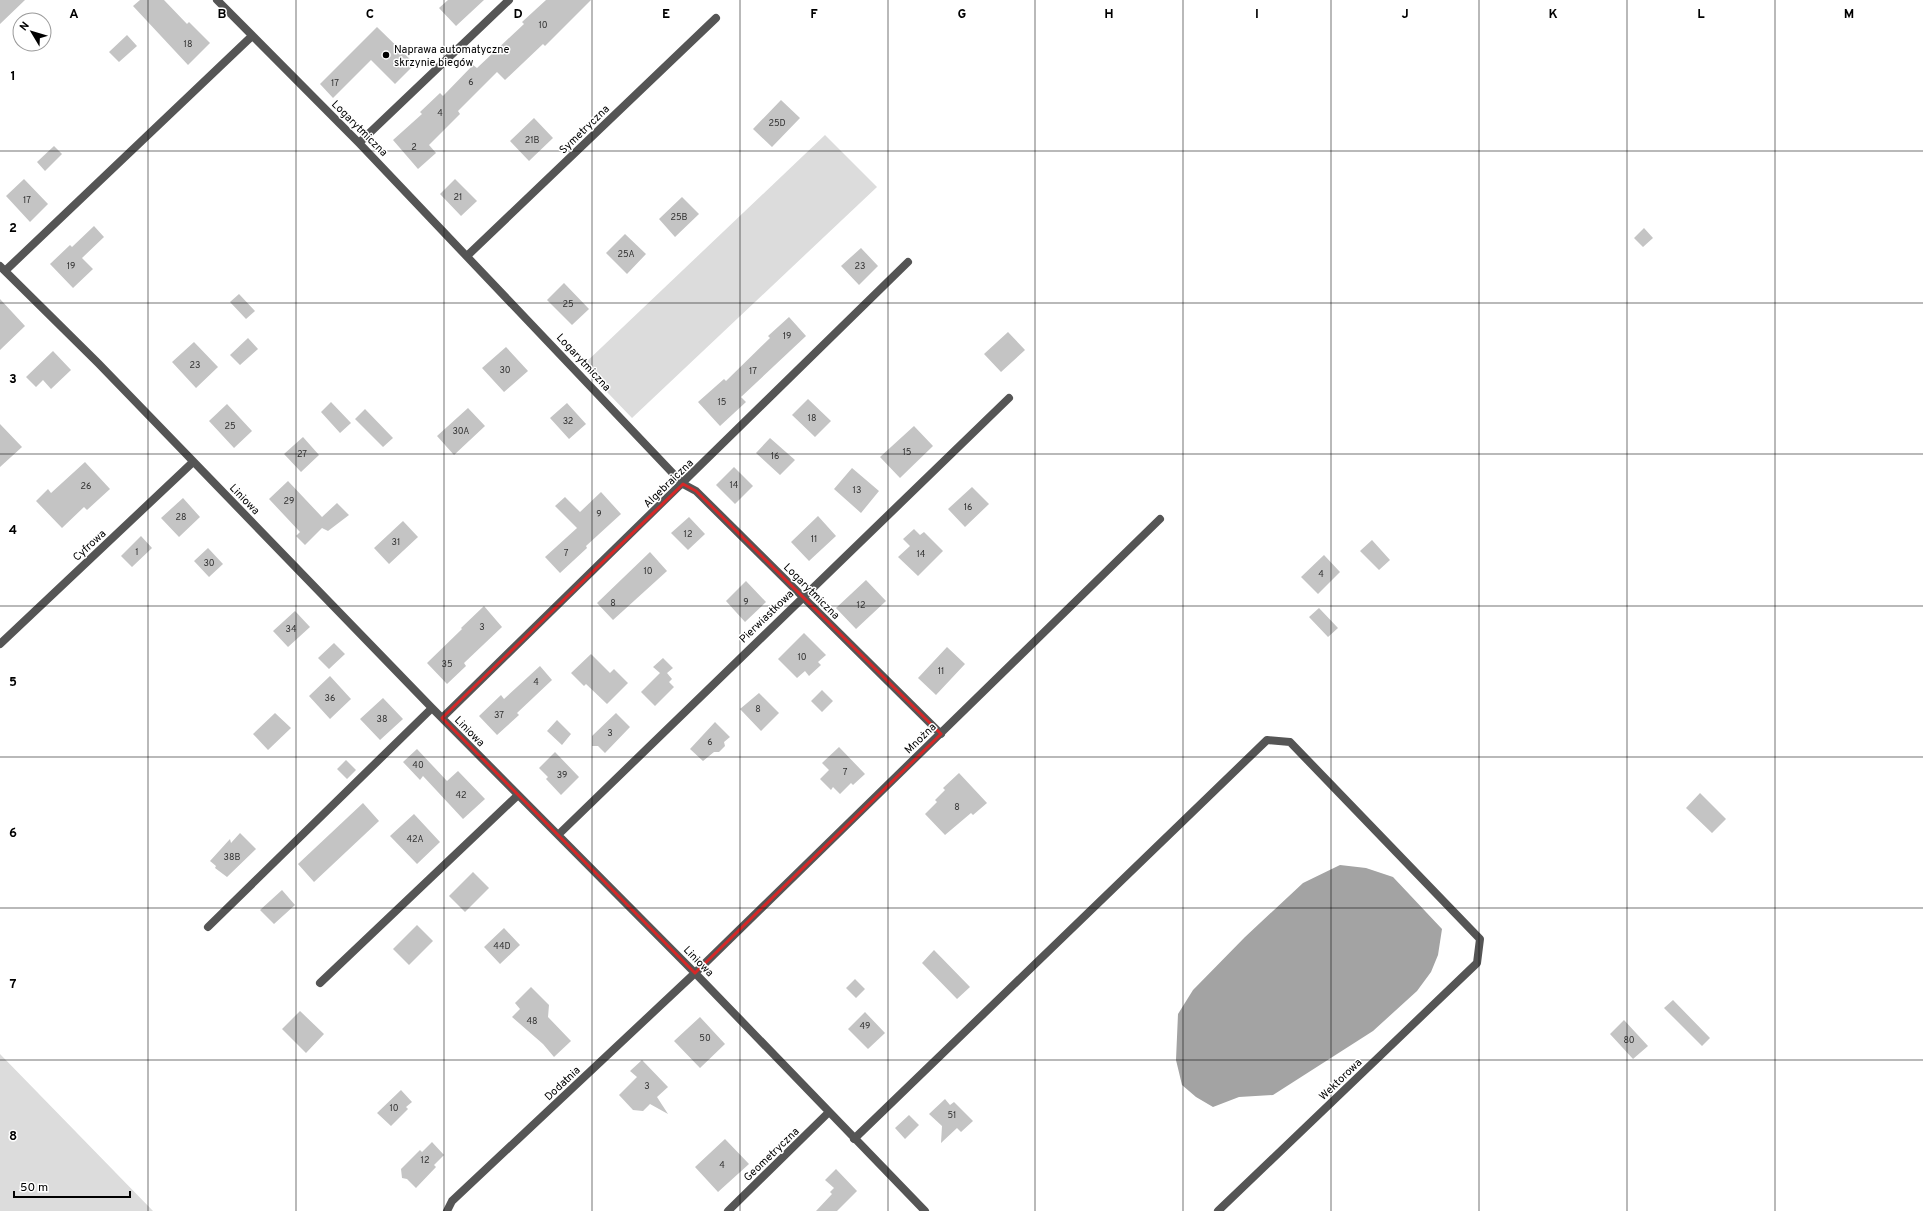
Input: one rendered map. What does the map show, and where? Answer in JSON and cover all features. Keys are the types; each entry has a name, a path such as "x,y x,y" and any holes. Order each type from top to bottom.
{"street":[{"name":"Logarytmiczna","path":"217,0 359,143 683,484 696,491 940,734"},
{"path":"359,143 509,0"},
{"name":"Symetryczna","path":"467,256 716,18"},
{"path":"3,269 252,36"},
{"name":"Algebraiczna","path":"442,718 683,484 908,262"},
{"name":"Liniowa","path":"3,269 432,708 695,973 925,1211"},
{"name":"Pierwiastkowa","path":"558,834 1009,398"},
{"name":"Cyfrowa","path":"0,644 193,462"},
{"name":"Mnożna","path":"695,973 1160,519"},
{"path":"208,927 432,708"},
{"name":"Wektorowa","path":"854,1139 1267,740 1290,742 1480,939 1477,963 1218,1211"},
{"path":"320,983 518,795"},
{"name":"Dodatnia","path":"447,1211 452,1201 695,973"},
{"name":"Geometryczna","path":"728,1211 829,1112"}],"highlighted area":[{"path":"683,484 696,491 941,734 695,973 442,718"}],"shaded area":[{"path":"825,135 877,187 632,418 582,366"},
{"path":"1340,865 1366,868 1393,877 1442,929 1438,955 1431,972 1417,991 1373,1031 1273,1095 1239,1097 1213,1107 1196,1097 1182,1085 1176,1060 1178,1014 1193,990 1245,937 1303,883"},
{"path":"0,1054 153,1211 0,1211"}],"building":[{"path":"0,0 25,0 12,12 0,24"},
{"path":"140,0 164,0 187,24 189,22 210,43 188,65 133,6"},
{"path":"448,0 484,0 456,26 439,8"},
{"path":"546,0 591,0 545,46 543,44 505,80 497,72 458,111 460,114 429,145 436,153 418,169 393,140 422,114 420,112 440,93 443,96 473,65 477,68 524,24 522,22"},
{"path":"377,27 415,64 395,84 371,60 333,98 320,84"},
{"path":"127,35 137,46 119,62 109,52"},
{"path":"781,100 800,118 772,147 753,129"},
{"path":"534,118 553,138 529,161 510,141"},
{"path":"54,146 62,154 45,171 37,162"},
{"path":"24,179 48,204 30,222 6,196"},
{"path":"455,179 477,201 461,216 440,194"},
{"path":"682,197 699,214 675,237 659,219"},
{"path":"94,226 104,237 82,258 93,269 73,288 50,264 70,245 72,247"},
{"path":"1644,228 1653,238 1643,247 1634,238"},
{"path":"625,234 646,254 627,274 606,253"},
{"path":"861,248 878,266 859,285 841,266"},
{"path":"564,283 589,309 572,325 547,300"},
{"path":"239,294 255,311 246,319 230,302"},
{"path":"0,299 25,326 0,350"},
{"path":"789,317 806,336 741,397 746,402 720,426 698,402 724,379 726,381 770,338 768,336"},
{"path":"1008,332 1025,350 1001,372 984,354"},
{"path":"248,338 258,349 240,365 230,355"},
{"path":"194,342 218,367 196,388 172,362"},
{"path":"506,347 528,371 504,392 482,368"},
{"path":"53,351 71,370 51,389 43,380 36,387 26,377"},
{"path":"808,399 831,421 815,437 792,415"},
{"path":"331,402 351,423 340,433 321,412"},
{"path":"567,403 586,424 569,439 550,418"},
{"path":"227,404 252,431 234,448 209,421"},
{"path":"468,408 485,426 454,455 437,436"},
{"path":"365,409 393,438 383,447 355,419"},
{"path":"0,424 22,447 0,467"},
{"path":"914,426 933,446 900,478 880,457"},
{"path":"303,437 319,455 301,472 284,454"},
{"path":"770,438 795,460 780,475 756,453"},
{"path":"85,462 110,489 87,510 84,507 62,528 36,501 48,489 51,493"},
{"path":"734,467 753,486 735,504 716,485"},
{"path":"852,468 879,491 861,513 834,489"},
{"path":"288,481 322,517 337,503 349,515 328,531 322,528 305,545 296,536 300,532 269,499"},
{"path":"972,487 989,504 965,527 948,509"},
{"path":"601,492 621,514 586,546 587,548 560,573 545,557 577,528 555,506 565,497 580,512"},
{"path":"183,498 200,517 179,537 161,518"},
{"path":"818,516 836,536 809,561 791,542"},
{"path":"689,517 705,534 688,550 671,533"},
{"path":"403,521 418,537 389,564 374,548"},
{"path":"914,529 920,535 924,532 943,551 918,576 898,557 910,546 903,539"},
{"path":"141,536 152,548 132,567 121,556"},
{"path":"1372,540 1390,560 1379,570 1360,551"},
{"path":"208,548 223,564 209,577 194,561"},
{"path":"650,552 667,571 613,620 597,603"},
{"path":"1324,555 1340,572 1318,594 1301,577"},
{"path":"866,580 886,601 856,629 836,608"},
{"path":"746,581 766,602 745,622 726,601"},
{"path":"484,606 502,627 464,663 466,666 447,684 427,663"},
{"path":"1319,608 1338,628 1328,637 1309,617"},
{"path":"295,611 310,627 288,647 273,631"},
{"path":"804,633 826,655 818,662 821,665 809,676 805,671 797,678 778,659"},
{"path":"334,643 345,654 329,669 318,658"},
{"path":"947,647 965,664 936,695 918,678"},
{"path":"591,654 610,673 614,669 628,683 607,704 586,684 584,686 571,673"},
{"path":"663,658 673,668 667,673 672,679 669,682 674,687 655,706 641,692 660,673 653,667"},
{"path":"540,666 552,680 517,713 519,715 497,735 479,716 501,695 504,699"},
{"path":"330,676 351,699 330,719 309,696"},
{"path":"822,690 833,701 822,712 811,701"},
{"path":"759,693 779,713 761,731 740,709"},
{"path":"383,698 403,719 380,740 360,719"},
{"path":"275,713 291,728 268,750 253,734"},
{"path":"616,713 630,727 605,753 598,746 592,746 592,736"},
{"path":"557,720 571,734 562,745 547,731"},
{"path":"715,722 730,737 724,742 725,746 719,752 714,752 703,761 690,749"},
{"path":"839,747 865,774 853,785 851,783 840,794 833,787 831,790 820,779 829,770 822,763"},
{"path":"417,749 447,781 458,771 485,799 463,819 423,776 420,780 403,762"},
{"path":"555,752 579,777 561,795 546,779 548,777 539,768"},
{"path":"346,760 356,770 347,779 337,769"},
{"path":"959,773 987,803 973,815 971,813 945,835 925,814 937,802 935,800 945,790 943,788"},
{"path":"1700,793 1726,819 1712,833 1686,808"},
{"path":"363,803 379,821 314,882 298,864"},
{"path":"414,814 440,842 417,864 390,836"},
{"path":"240,833 256,849 227,877 215,868 216,866 210,861 230,839 231,843"},
{"path":"473,872 489,888 465,912 449,896"},
{"path":"282,890 295,905 274,924 260,910"},
{"path":"417,925 433,941 409,965 393,949"},
{"path":"504,928 520,945 500,964 484,947"},
{"path":"934,950 970,987 957,999 922,963"},
{"path":"855,979 865,989 856,998 846,988"},
{"path":"531,987 549,1005 548,1017 571,1041 554,1057 543,1044 512,1017 520,1009 515,1003"},
{"path":"1673,1000 1710,1038 1702,1046 1664,1008"},
{"path":"300,1011 324,1034 306,1053 282,1029"},
{"path":"865,1012 885,1033 868,1049 848,1029"},
{"path":"700,1017 725,1044 700,1068 674,1041"},
{"path":"1624,1020 1648,1046 1633,1059 1610,1034"},
{"path":"642,1060 668,1087 657,1097 668,1114 650,1104 643,1111 633,1110 619,1095 637,1077 630,1071"},
{"path":"401,1090 412,1102 406,1107 408,1109 391,1126 377,1113"},
{"path":"945,1099 950,1105 954,1102 973,1121 961,1132 957,1128 941,1143 942,1126 929,1114"},
{"path":"909,1115 919,1125 905,1139 895,1128"},
{"path":"725,1139 749,1164 718,1192 695,1167"},
{"path":"432,1142 444,1155 434,1165 436,1167 416,1188 407,1179 402,1178 401,1169 420,1150 422,1152"},
{"path":"836,1169 857,1191 837,1211 816,1211 832,1194 830,1192 834,1188 825,1180"}],"place":[{"name":"Naprawa automatyczne skrzynie biegów","path":"386,55"}]}
